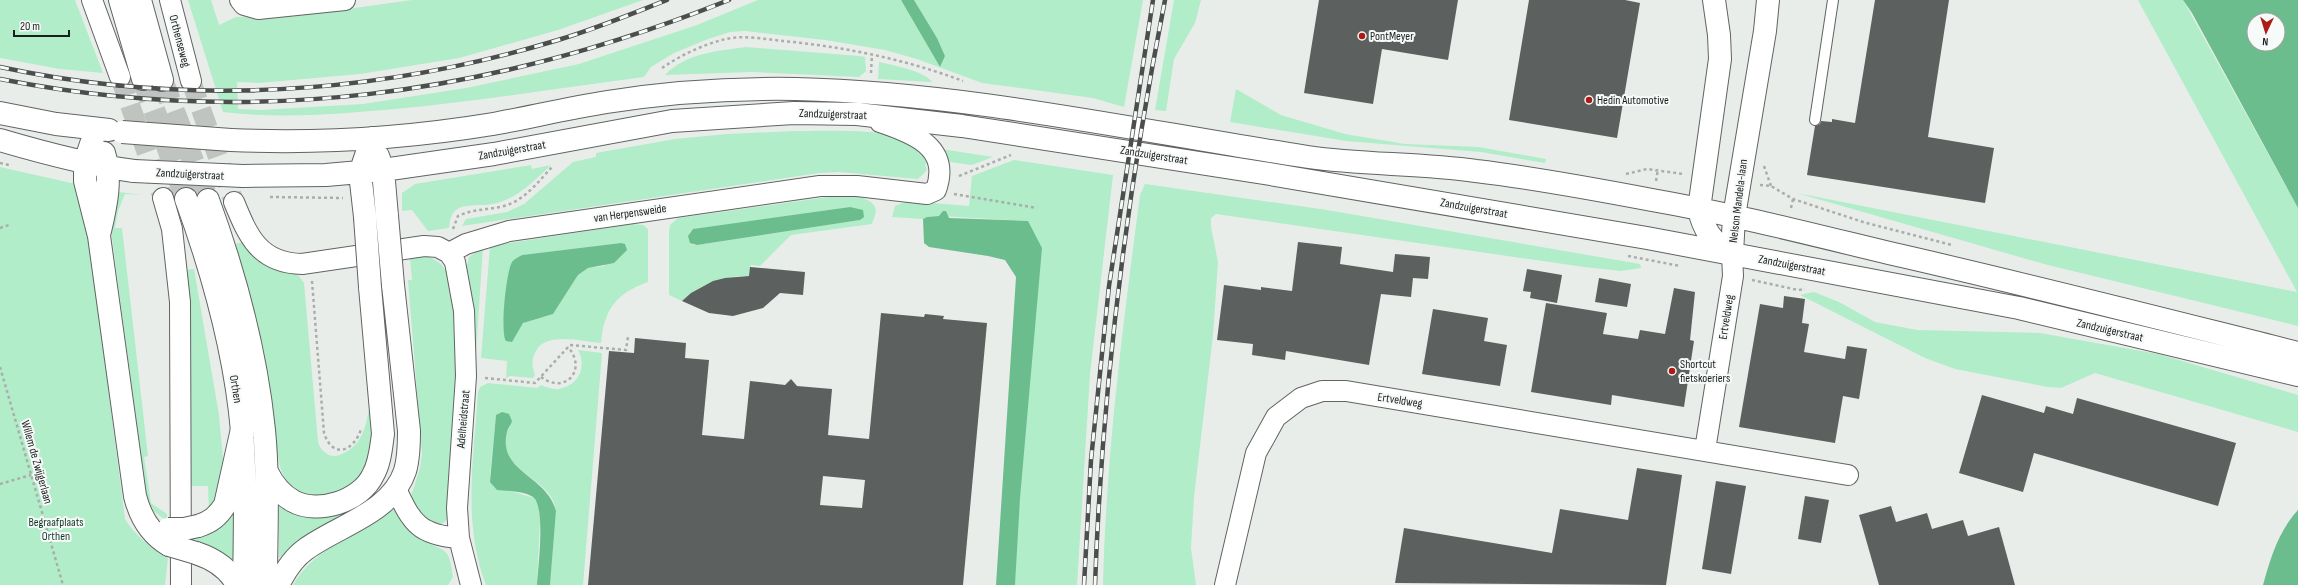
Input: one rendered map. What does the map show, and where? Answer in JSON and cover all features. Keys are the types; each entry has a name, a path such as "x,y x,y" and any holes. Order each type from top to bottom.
{"main road":[{"path":"120,0 152,80 140,0"},
{"name":"Nelson Mandela-laan","path":"1714,0 1720,35 1720,59 1699,209 1706,231 1721,247 1732,254 1734,216 1765,31 1768,0"},
{"name":"Zandzuigerstraat","path":"0,113 122,132 231,140 314,141 420,134 494,124 606,102 655,95 721,90 793,89 860,92 970,104 1315,158 1472,170 1699,209 1975,273 2298,353"},
{"name":"Zandzuigerstraat","path":"0,140 108,167 134,170 361,183 383,170 494,154 672,121 794,113 857,114 962,126 1263,172 1732,254 2019,308 2298,375"},
{"path":"96,129 85,162 85,181 99,236 135,496 142,517 168,537 196,553 210,558 223,567 237,585"},
{"path":"96,129 108,167 106,206 99,236"},
{"path":"278,585 292,562 306,549 372,510 388,498 396,489 405,471 409,454 409,431 393,285 383,170 372,138"},
{"path":"267,472 276,487 285,496 297,503 310,506 335,503 346,499 366,486 373,476 381,449 383,434 361,183 372,138"},
{"name":"Orthen","path":"186,199 206,253 232,362 242,429 246,502 244,585"},
{"name":"Orthen","path":"208,200 230,261 245,318 261,406 267,472 266,585"},
{"path":"168,537 209,522 219,514 225,505 242,429"}],"street":[{"path":"92,0 120,77"},
{"name":"Orthenseweg","path":"170,0 191,81"},
{"path":"240,0 244,5 258,9 345,0"},
{"path":"857,114 911,132 922,140 934,153 941,171 936,190"},
{"name":"van Herpensweide","path":"449,253 466,244 508,231 820,186 857,186 927,194 936,190"},
{"path":"163,198 172,228 180,302 181,585"},
{"path":"234,202 245,228 260,250 275,259 284,262 310,262 409,247 438,247 449,253"},
{"name":"Adelheidstraat","path":"449,253 455,262 464,311 466,376 458,482 459,538 471,585"},
{"name":"Ertveldweg","path":"1705,450 1733,276 1732,254"},
{"name":"Ertveldweg","path":"1225,585 1256,454 1276,416 1301,398 1322,391 1346,391 1848,475"},
{"path":"396,489 407,513 417,525 443,537 459,538"}],"lane":[{"path":"1815,120 1833,0"}],"path":[{"path":"662,68 684,55 708,44 726,39 750,37 815,44 872,54 922,66 967,82"},
{"path":"871,77 872,54"},
{"path":"936,190 964,173 1015,153"},
{"path":"449,253 458,216 468,211 505,206 519,198 536,185 552,167"},
{"path":"266,197 344,198 361,183"},
{"path":"1771,186 1792,199"},
{"path":"936,190 1037,208"},
{"path":"0,228 9,225"},
{"path":"1624,255 1636,259 1688,268"},
{"path":"310,262 324,433 327,443 333,449 340,451 348,448 359,436 363,425"},
{"name":"Zandzuigerstraat","path":"1733,276 1798,290 1812,288"},
{"path":"466,376 535,383 570,345 626,350 628,337"},
{"path":"541,377 547,382 560,384 571,377 575,372 576,359 568,347"},
{"name":"Willem de Zwijgerlaan","path":"0,369 63,585"},
{"path":"0,484 31,475"}],"green space":[{"path":"0,0 75,0 103,73 60,69 0,58"},
{"path":"188,0 211,0 219,25 236,17 304,15 412,0 643,0 558,30 459,58 360,74 259,83 237,82 238,109 260,110 363,104 466,88 579,64 697,25 758,0 901,0 940,67 945,56 937,38 914,0 1143,0 1124,107 1093,98 982,83 917,59 885,50 825,40 745,31 730,32 674,53 651,67 644,77 426,106 352,113 266,115 223,112"},
{"path":"1174,0 1201,0 1195,23 1174,59 1166,111 1155,110"},
{"path":"2138,0 2183,0 2298,208 2298,326 2044,264 1797,193 2297,292"},
{"path":"746,47 865,57 866,71 859,77 752,72 665,75 682,62 702,54"},
{"path":"879,62 916,72 928,78 932,82 878,79"},
{"path":"1236,89 1281,115 1345,134 1405,144 1479,147 1546,159 1545,163 1481,152 1346,141 1230,122"},
{"path":"795,131 855,131 888,134 900,137 909,141 917,148 928,162 925,164 927,170 918,179 839,172 819,173 462,226 466,219 507,212 524,204 573,162 596,157 596,153 675,139 727,134"},
{"path":"941,149 993,157 972,165 950,162"},
{"path":"1014,160 1113,175 1090,374 1077,585 1015,585 1028,221 939,216 927,217 923,219 892,217 895,206 907,201 969,206 972,176"},
{"path":"531,165 532,169 551,165 524,189 502,202 459,208 451,216 449,228 428,231 412,210 402,211 402,193 415,184"},
{"name":"Begraafplaats Orthen","path":"0,167 76,184 84,200 125,519 134,531 150,546 168,558 165,585 0,585"},
{"path":"1145,184 1327,210 1640,264 1641,268 1621,271 1584,267 1216,214 1211,218 1211,227 1218,262 1213,335 1194,497 1191,548 1196,585 1103,585 1108,487 1116,390 1140,195"},
{"path":"119,192 142,195 125,194 118,211 115,228 122,228 148,456 144,457 151,503 167,514 167,521 152,510 146,495 111,230 116,199"},
{"path":"851,195 868,200 875,206 876,210 872,224 791,235 760,266 751,265 749,276 730,277 713,282 705,285 682,301 669,295 669,231 670,225 678,218","holes":["850,207 860,220 697,245 693,245 690,232 694,229"]},
{"path":"633,224 643,225 648,229 648,282 637,286 620,297 614,304 605,321 601,343 566,339 548,341 541,345 534,354 532,363 535,375 533,378 510,376 506,378 507,361 481,358 490,246","holes":["621,243 604,266 588,268 578,275 553,314 534,318 525,322 518,329 513,261 522,255"]},
{"path":"243,242 299,276 304,283 318,441 320,447 329,455 335,456 342,454 357,443 365,428 371,394 375,448 356,486 310,500 288,487 280,467 248,291 235,244"},
{"path":"483,247 476,352 465,275 469,257"},
{"path":"424,255 437,261 443,266 447,273 455,321 456,381 449,481 449,507 448,517 441,524 433,524 424,521 411,496 420,468 422,454 408,280 412,280 410,258"},
{"path":"194,269 219,415 225,480 209,512 208,486 189,486 186,270"},
{"path":"1814,292 1839,302 1875,322 1917,330 2040,333 2158,354 2298,395 2298,432 2095,373 2061,388 2048,387 1955,369 1925,358 1800,295"},
{"path":"578,350 602,353 583,585 550,585 556,511 553,500 542,486 516,465 509,457 505,448 505,438 510,426 496,415 490,477 514,492 534,498 539,504 540,520 537,585 486,585 474,538 472,514 472,465 478,392 480,387 488,383 537,388 541,385 557,389 566,387 572,384 581,369 581,356"},
{"path":"279,503 352,505 355,510 306,535 279,558"},
{"path":"234,506 234,560 193,539 212,532"},
{"path":"395,509 410,529 420,538 447,554 450,559 453,577 448,585 293,585 312,561 325,551"}],"shaded area":[{"path":"901,0 914,0 937,38 945,56 940,67"},
{"path":"2183,0 2298,0 2298,208 2192,13"},
{"path":"850,207 863,210 864,217 860,220 697,245 690,243 688,236 693,229"},
{"path":"943,211 946,211 949,218 1028,221 1042,248 1020,498 1015,585 996,585 1016,277 1005,260 929,247 924,243 923,219 927,217 939,216"},
{"path":"621,243 625,244 627,250 614,263 588,268 578,275 553,314 523,323 512,342 506,341 504,336 504,302 510,268 514,260 522,255"},
{"path":"502,412 509,414 512,421 507,432 506,445 509,456 516,465 543,489 551,499 556,511 550,585 537,585 540,552 540,525 537,503 533,497 525,494 497,490 490,482 496,415"},
{"path":"2298,510 2298,585 2263,585 2272,555 2280,536 2291,518"}],"building":[{"path":"1319,0 1458,0 1448,60 1382,49 1373,104 1304,93"},
{"path":"1529,0 1625,0 1640,3 1617,138 1509,120"},
{"path":"1875,0 1949,0 1928,137 1994,148 1985,203 1807,175 1815,126 1820,124 1821,121 1832,122 1832,119 1855,123"},
{"path":"1298,242 1342,247 1340,264 1393,272 1395,254 1430,257 1428,279 1413,278 1411,297 1381,294 1369,365 1286,351 1285,360 1252,355 1253,344 1217,340 1224,285 1261,290 1261,287 1292,291"},
{"path":"750,267 805,272 803,295 780,293 763,308 733,316 709,313 682,301 691,293 713,281 725,278 749,276"},
{"path":"1527,269 1562,275 1557,303 1530,298 1531,292 1523,291"},
{"path":"1599,278 1631,284 1627,307 1595,302"},
{"path":"1674,288 1695,292 1690,340 1694,341 1684,407 1612,395 1611,405 1531,392 1546,303 1607,313 1603,334 1638,339 1640,330 1665,334"},
{"path":"1784,296 1805,299 1802,323 1809,324 1804,352 1845,359 1847,346 1867,349 1859,399 1843,396 1835,443 1739,427 1760,304 1783,308"},
{"path":"1433,309 1488,318 1484,341 1507,345 1500,386 1422,374"},
{"path":"881,313 924,317 925,314 944,316 943,319 987,323 963,585 588,585 609,351 634,353 635,338 686,343 685,358 709,360 702,435 744,439 750,381 785,385 791,379 797,386 832,389 828,435 869,439","holes":["823,476 865,480 862,508 820,505"]},
{"path":"1982,395 2044,413 2046,406 2073,414 2077,398 2236,443 2218,506 2034,453 2023,492 1959,473"},
{"path":"1637,468 1682,475 1666,585 1395,583 1404,528 1552,553 1560,509 1628,520"},
{"path":"1716,481 1746,486 1731,574 1702,569"},
{"path":"1805,496 1829,500 1821,543 1798,539"},
{"path":"1891,506 1896,522 1927,513 1932,529 1963,520 1968,536 1999,527 2015,585 1879,585 1859,515"}],"tunnel":[{"path":"120,77 163,198"},
{"path":"143,79 186,199"},
{"path":"162,80 208,200"},
{"path":"191,81 234,202"}],"railway":[{"path":"0,67 70,80 140,87 210,91 280,89 351,83 420,73 489,59 572,36 667,0"},
{"path":"0,79 94,94 187,101 279,101 370,94 460,80 550,59 640,33 729,0"},
{"path":"1084,585 1091,460 1109,286 1153,0"},
{"path":"1095,585 1098,511 1110,364 1118,291 1139,145 1165,0"}],"place":[{"name":"PontMeyer","path":"1362,36"},
{"name":"Hedin Automotive","path":"1589,100"},
{"name":"Shortcut fietskoeriers","path":"1672,371"}]}
